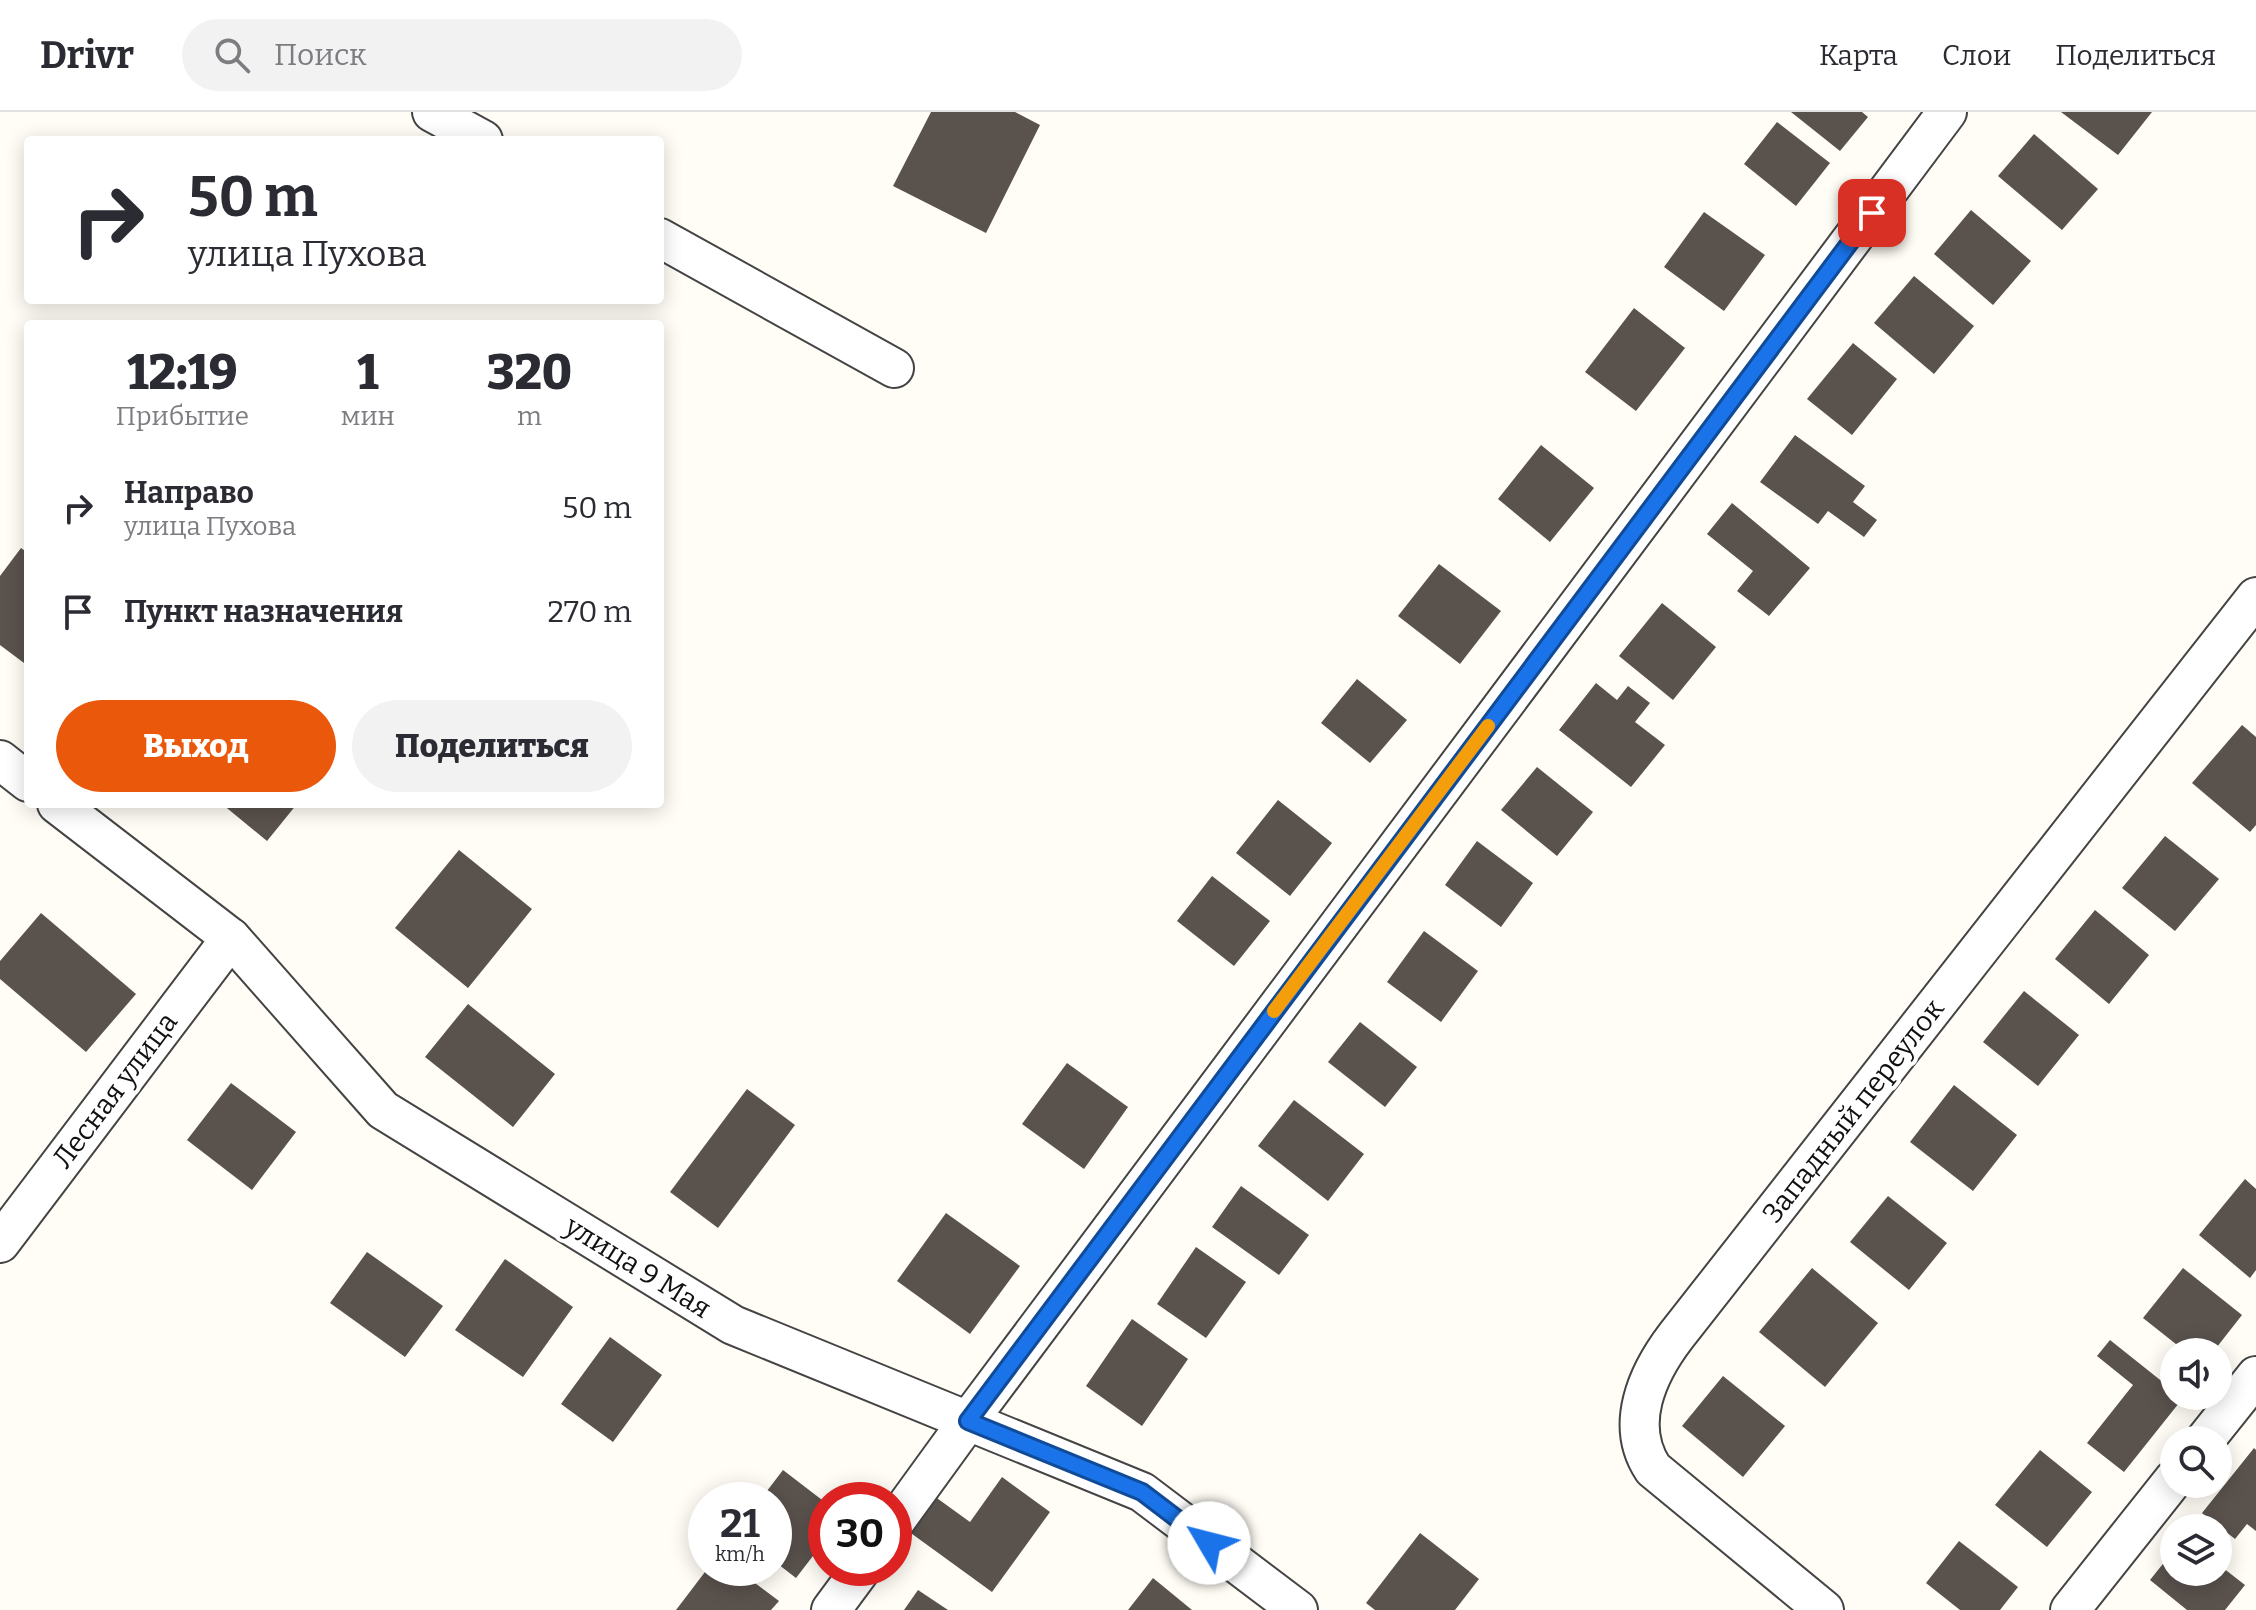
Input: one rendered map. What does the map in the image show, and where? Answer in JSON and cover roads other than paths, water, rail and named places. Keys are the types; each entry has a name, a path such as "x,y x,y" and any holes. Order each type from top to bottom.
{"street":[{"path":"432,112 476,136"},
{"path":"912,1498 1947,112"},
{"path":"664,240 894,368"},
{"name":"Западный переулок","path":"1824,1610 1653,1469 1645,1454 1639,1418 1644,1392 1652,1373 1669,1345 2256,597"},
{"path":"0,760 24,779"},
{"name":"улица 9 Мая","path":"62,808 231,938 383,1110 733,1325 1142,1492 1298,1610"},
{"name":"Лесная улица","path":"0,1243 231,938"},
{"path":"2216,1426 2256,1376"},
{"path":"2070,1610 2160,1497"},
{"path":"831,1610 849,1586"}]}
